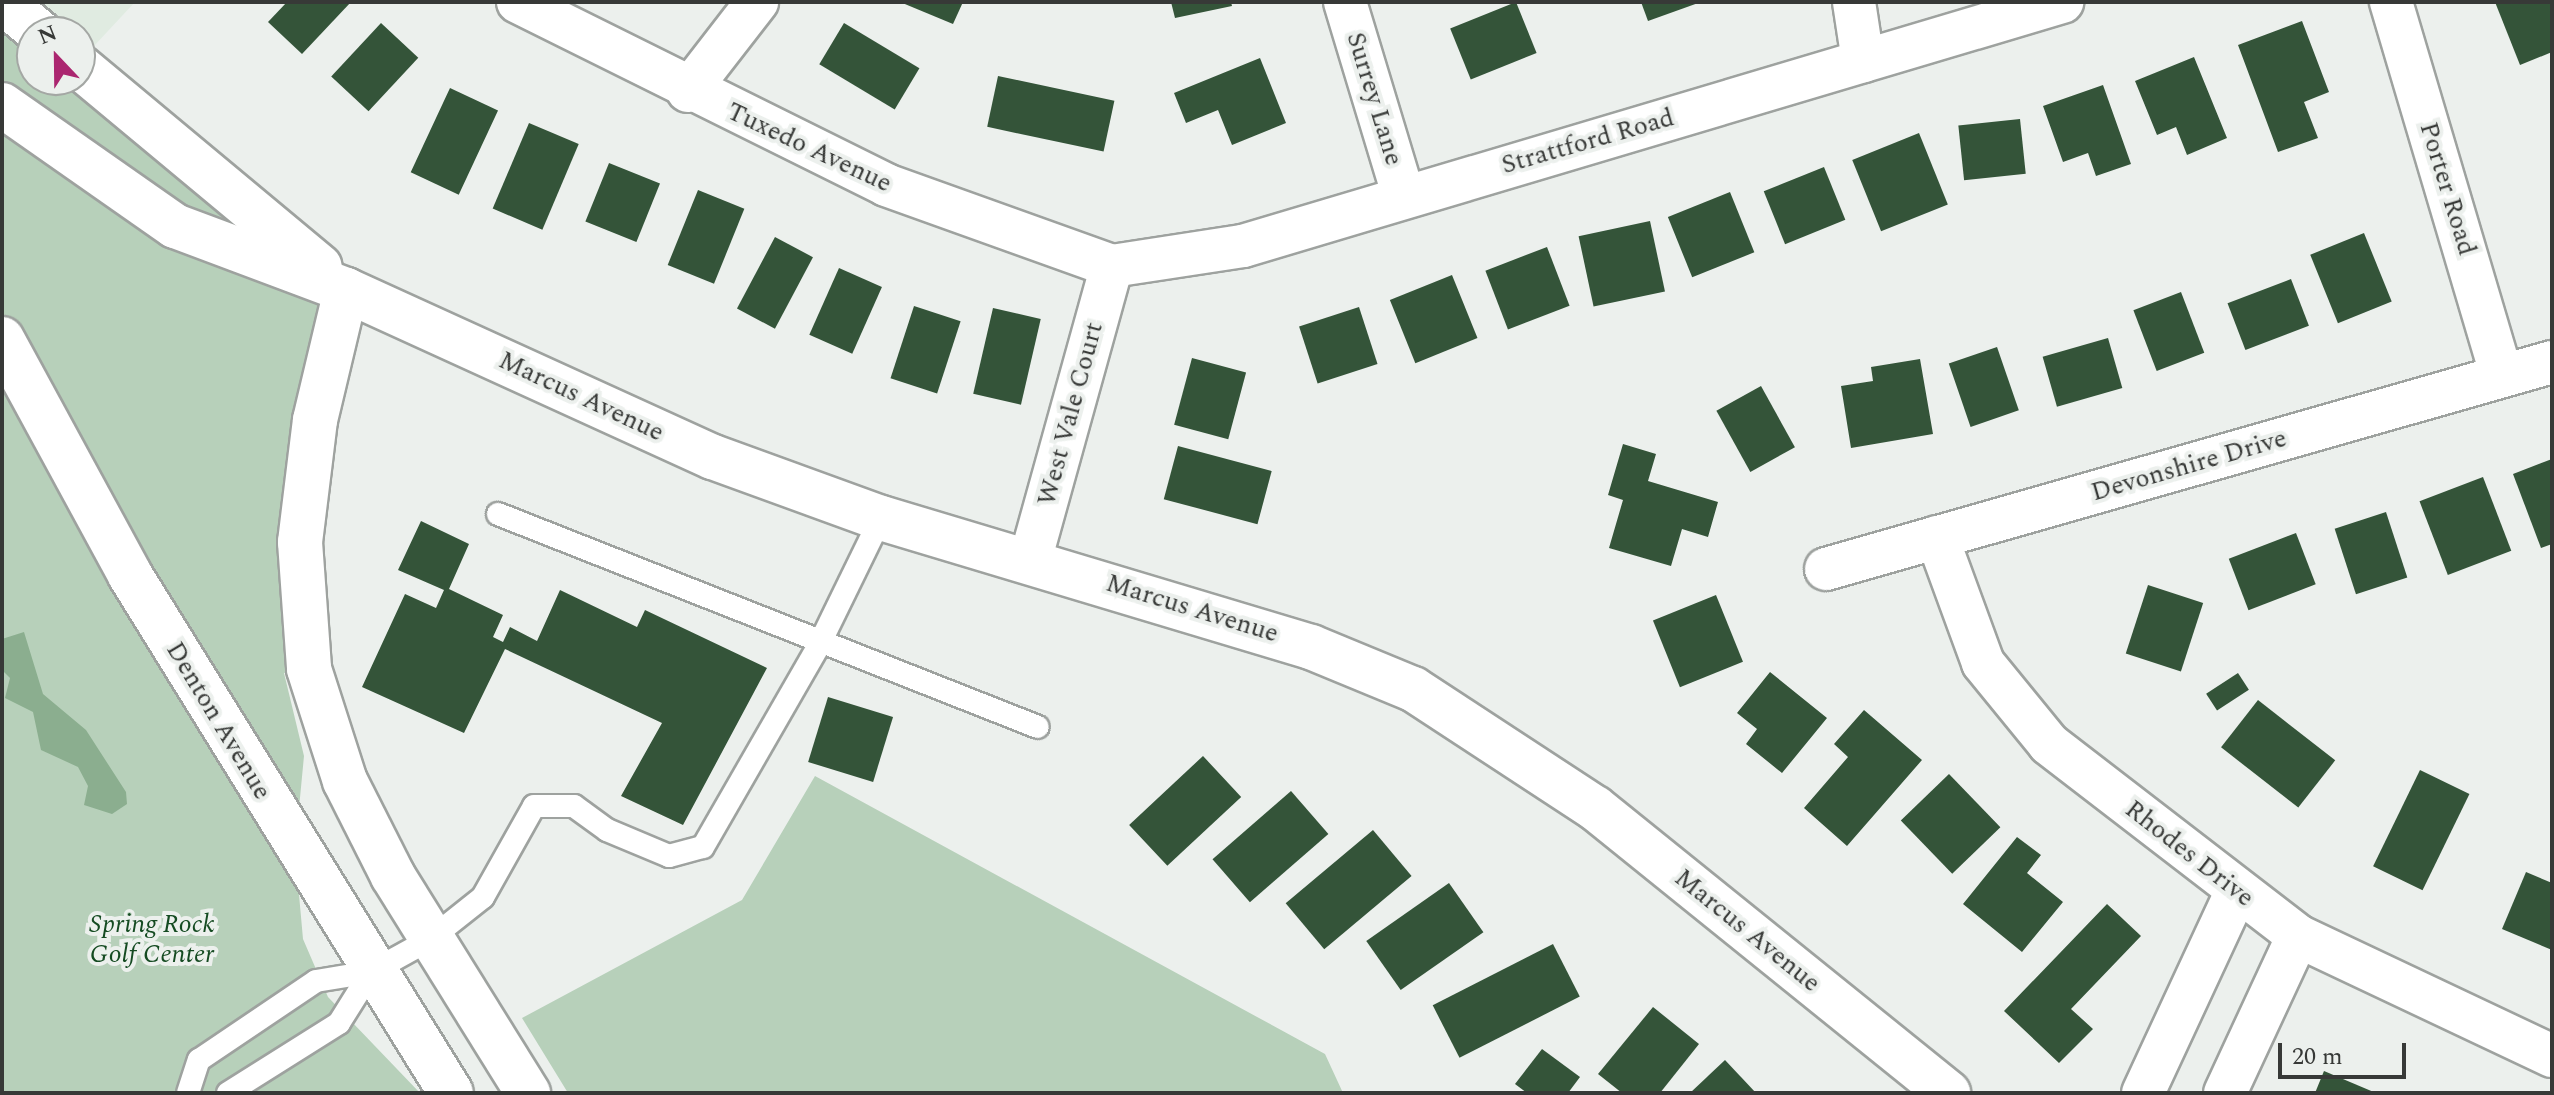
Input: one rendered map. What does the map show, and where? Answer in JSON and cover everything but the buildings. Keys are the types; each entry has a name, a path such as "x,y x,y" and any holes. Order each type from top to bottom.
{"main road":[{"path":"3,2 20,16"},
{"name":"Marcus Avenue","path":"96,80 346,290"},
{"name":"Marcus Avenue","path":"2,105 175,226 346,290 713,457 881,518 1311,647 1413,689 1595,808 1948,1093"},
{"path":"346,290 315,420 300,542 309,669 345,781 429,940 528,1093"},
{"name":"Denton Avenue","path":"2,339 130,575 371,972 451,1093"}],"street":[{"name":"Tuxedo Avenue","path":"518,2 688,91 972,221 1112,266"},
{"path":"688,91 757,2"},
{"name":"Surrey Lane","path":"1345,2 1404,197"},
{"path":"1854,2 1863,61"},
{"name":"Strattford Road","path":"1112,266 1243,246 2062,2"},
{"name":"Porter Road","path":"2391,2 2502,376"},
{"name":"West Vale Court","path":"1030,561 1112,266"},
{"name":"Devonshire Drive","path":"1826,569 2552,362"},
{"name":"Rhodes Drive","path":"1937,537 1966,627 2006,697 2049,744 2236,893 2298,936 2552,1056"},
{"path":"2143,1093 2236,893"},
{"path":"2225,1093 2298,936"}],"lane":[{"path":"498,514 819,645 1038,727"},
{"path":"188,1093 199,1060 316,981 371,972 429,940 483,897 534,806 574,806 607,830 669,856 703,847 819,645 881,518"},
{"path":"228,1093 339,1023 371,972"}],"shaded area":[{"path":"3,2 135,2 96,44 96,16 20,16"},
{"path":"24,632 43,694 86,730 126,792 127,804 112,814 84,805 88,786 78,767 41,750 33,712 5,698 10,678 2,670 2,639"}],"green space":[{"name":"Spring Rock Golf Center","path":"2,2 16,16 16,96 96,96 96,93 346,290 309,669 284,673 304,756 295,850 303,939 328,997 420,1093 2,1093"},
{"path":"815,776 1325,1054 1343,1093 568,1093 522,1018 742,900"}]}
